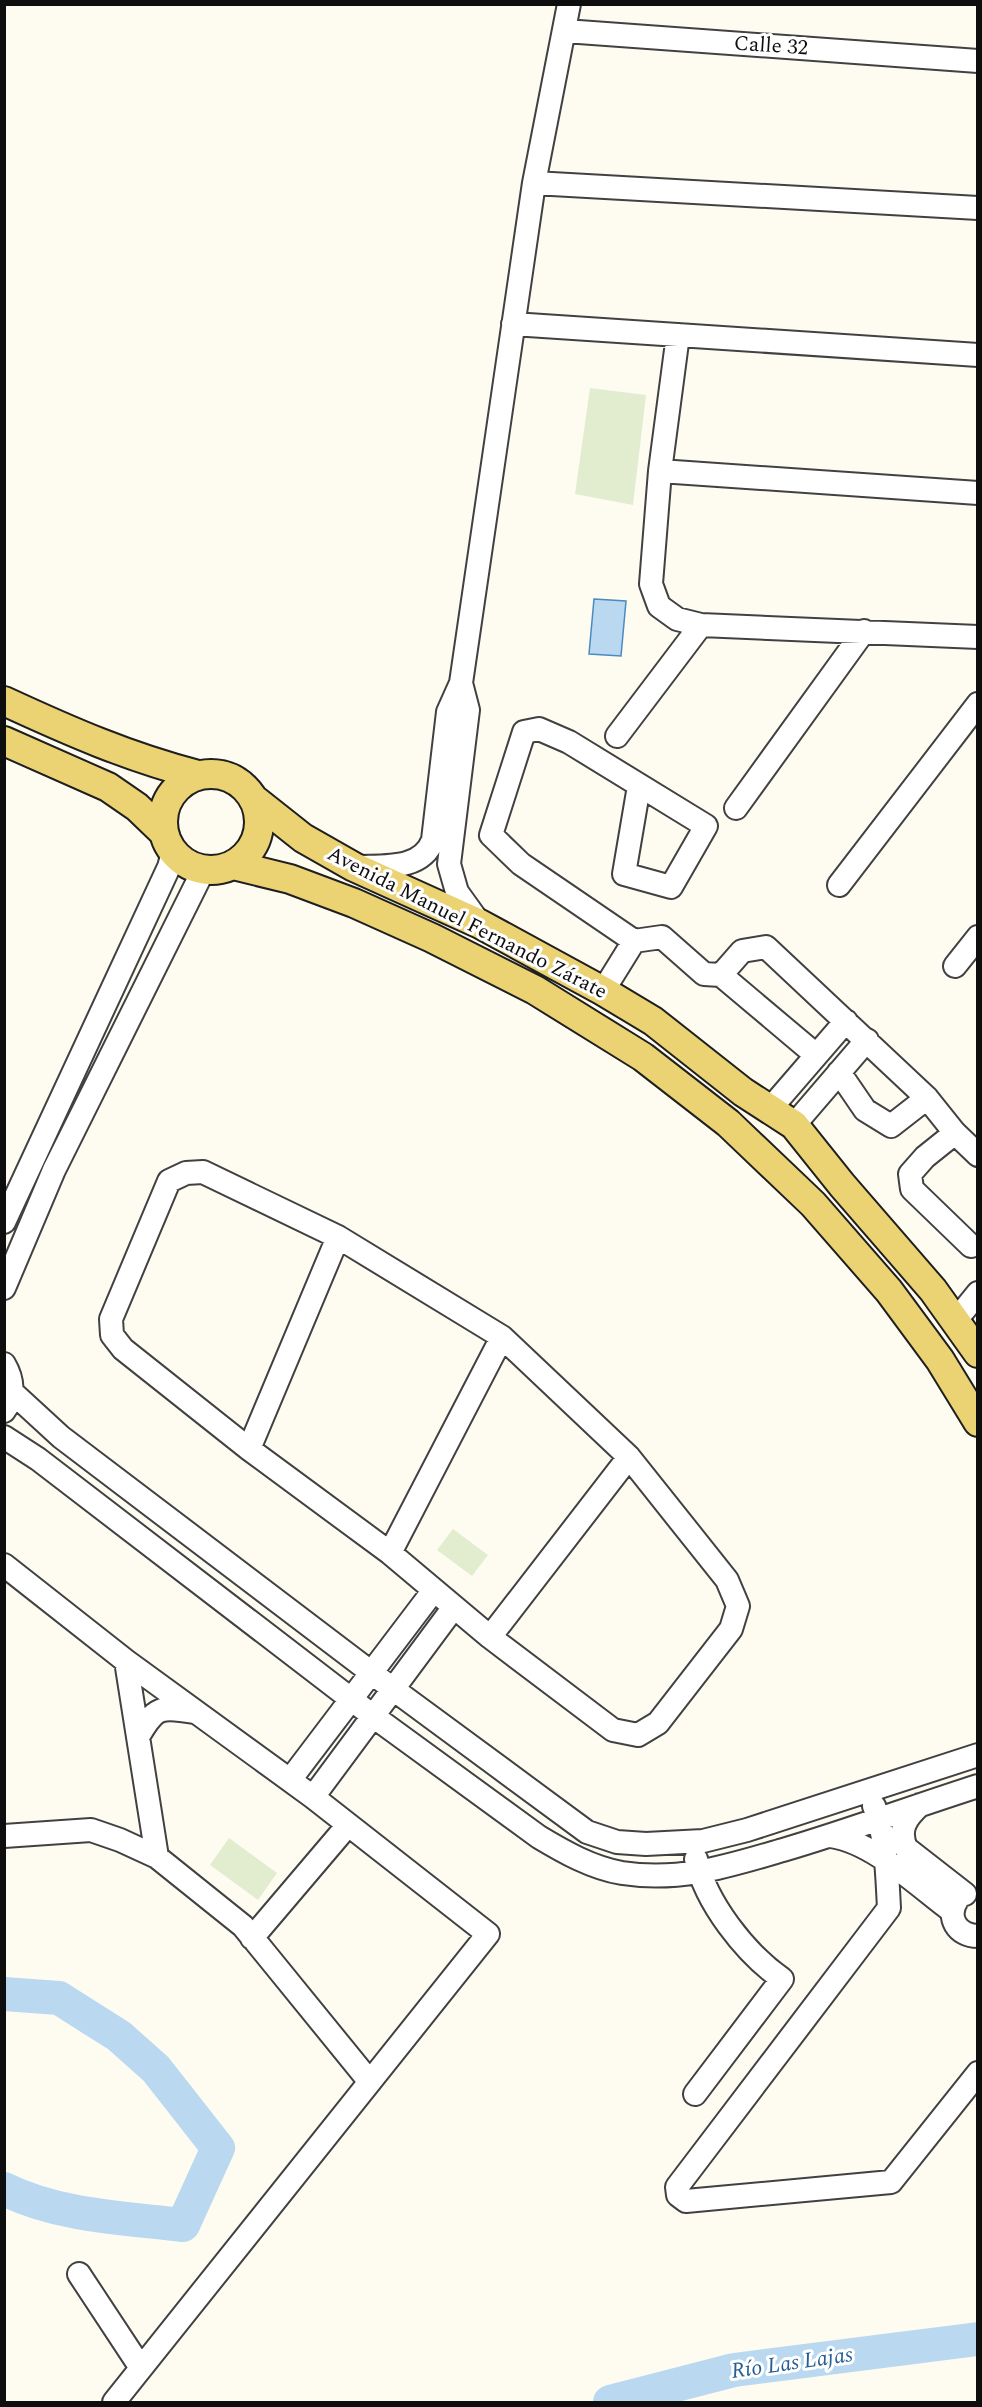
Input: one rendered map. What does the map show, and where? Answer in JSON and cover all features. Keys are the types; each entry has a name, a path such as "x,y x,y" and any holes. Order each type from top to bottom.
{"main road":[{"path":"4,695 62,728"},
{"path":"4,701 62,728 142,760 198,775"},
{"path":"4,741 108,787 137,807 168,842 192,866 204,869 219,869 233,865 245,856 254,843 259,829 259,813 255,800 247,789 224,775 211,773 198,775 179,786 166,803 163,817 168,842"},
{"path":"4,747 47,761"},
{"name":"Avenida Manuel Fernando Zárate","path":"255,800 303,838 354,867 480,924 653,1021 742,1092 794,1125 976,1346"},
{"name":"Avenida Manuel Fernando Zárate","path":"233,865 290,879 354,903 432,938 536,990 643,1058 728,1123 813,1204 889,1291 940,1360 978,1422"}],"street":[{"path":"480,924 457,892 434,840 448,712 461,682 534,183 569,4"},
{"name":"Calle 32","path":"565,30 978,61"},
{"path":"534,183 978,208"},
{"path":"513,324 978,355"},
{"path":"678,335 660,471 651,584 659,606 677,619 701,625 978,637"},
{"path":"660,471 978,493"},
{"path":"617,736 701,625"},
{"path":"736,808 864,631"},
{"path":"839,885 978,704"},
{"path":"639,786 624,874 671,887 706,826 569,742 539,729 524,732 491,835 522,864 634,941 662,937 705,974 721,975 816,1055"},
{"path":"4,1222 169,867 168,842"},
{"path":"354,867 387,866 417,861 440,850"},
{"path":"4,1288 54,1170 204,869"},
{"path":"955,966 978,937"},
{"path":"603,991 634,941"},
{"path":"721,975 742,951 766,946 927,1098 955,1133 978,1155"},
{"path":"770,1109 846,1021"},
{"path":"794,1125 867,1040"},
{"path":"839,1072 865,1110 891,1126 927,1098"},
{"path":"955,1133 925,1157 910,1174 912,1189 971,1246"},
{"path":"203,1172 338,1237 502,1337 629,1457 727,1580 738,1606 731,1629 658,1723 638,1735 613,1730 490,1637 390,1554 249,1449 123,1349 112,1335 111,1319 169,1181 186,1173 203,1172"},
{"path":"249,1449 338,1237"},
{"path":"956,1320 978,1293"},
{"path":"390,1554 502,1337"},
{"path":"4,1364 11,1378 8,1402 61,1437 393,1689 587,1832 617,1842 646,1844 693,1842 747,1830 978,1755"},
{"path":"4,1437 38,1459 373,1716 539,1837 565,1853 596,1866 620,1873 654,1876 699,1873 831,1836 978,1786"},
{"path":"490,1637 629,1457"},
{"path":"4,1565 15,1584 126,1661 313,1797 488,1934 114,2403"},
{"path":"290,1780 434,1590"},
{"path":"313,1797 454,1607"},
{"path":"126,1661 157,1857"},
{"path":"138,1737 150,1716 157,1711 176,1708 197,1712"},
{"path":"868,1790 879,1819 887,1863 889,1908 677,2187 678,2195 686,2201 891,2182 978,2073"},
{"path":"921,1804 909,1815 902,1828 902,1838 906,1848 965,1899"},
{"path":"252,1938 348,1825"},
{"path":"4,1836 91,1830 157,1857 243,1926 370,2082"},
{"path":"831,1836 853,1841 887,1863 965,1899"},
{"path":"693,1842 699,1873 730,1929 764,1966 782,1979 695,2094"},
{"path":"965,1899 953,1919 961,1932 978,1936"},
{"path":"79,2274 141,2368"}],"green space":[{"path":"590,388 646,395 633,505 575,494"},
{"path":"453,1529 488,1555 472,1576 437,1550"},
{"path":"229,1838 277,1873 258,1900 210,1865"}],"water":[{"path":"594,599 626,601 621,656 589,654"}],"waterway":[{"name":"Río Las Lajas","path":"4,1994 59,1998 119,2036 156,2069 218,2148 183,2225 114,2218 69,2210 25,2198 4,2189"},
{"name":"Río Las Lajas","path":"610,2402 734,2370 978,2339"}]}
